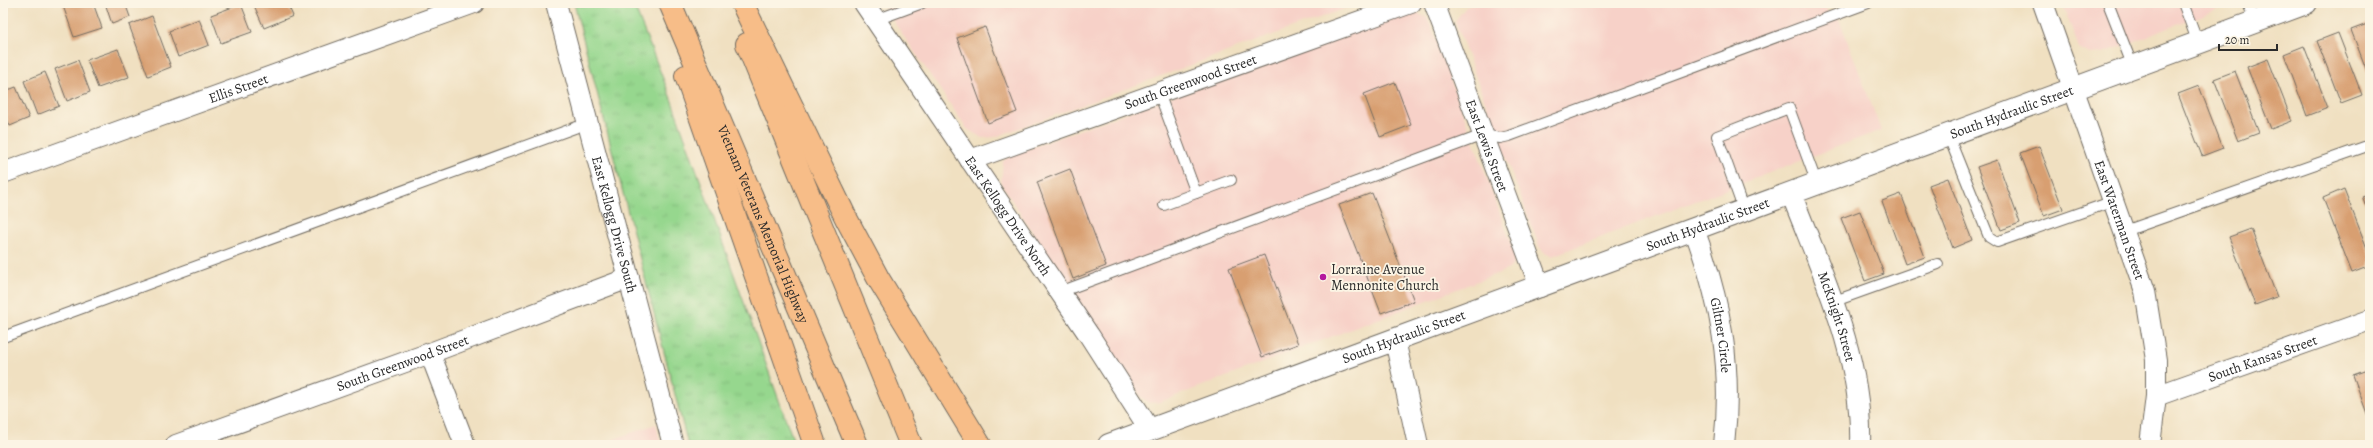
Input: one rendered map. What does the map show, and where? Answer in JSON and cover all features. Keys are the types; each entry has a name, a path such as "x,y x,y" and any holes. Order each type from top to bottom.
{"highway":[{"path":"660,3 815,445"},
{"name":"Vietnam Veterans Memorial Highway","path":"670,3 857,445"},
{"path":"730,3 909,441"},
{"path":"742,3 846,218 878,278 980,445"}],"street":[{"name":"Ellis Street","path":"3,173 474,3"},
{"name":"East Kellogg Drive South","path":"556,3 673,445"},
{"name":"East Kellogg Drive North","path":"864,3 1060,292 1150,430"},
{"name":"South Greenwood Street","path":"970,160 1411,3"},
{"name":"East Lewis Street","path":"1434,3 1540,287"},
{"name":"East Waterman Street","path":"2043,3 2145,291 2156,360 2156,396 2150,445"},
{"name":"South Hydraulic Street","path":"1109,445 2198,43 2252,12 2306,3"},
{"name":"McKnight Street","path":"1791,193 1843,330 1857,383 1860,445"},
{"name":"Giltner Circle","path":"1694,229 1714,286 1725,343 1727,372 1724,445"},
{"name":"South Greenwood Street","path":"176,445 430,353 629,278"},
{"name":"South Kansas Street","path":"2156,396 2370,320"},
{"path":"1395,340 1418,445"},
{"path":"430,353 465,445"}],"lane":[{"path":"876,20 922,3"},
{"path":"1060,292 1483,135 1500,138 1509,136 1868,3"},
{"path":"2108,3 2133,67"},
{"path":"2183,3 2198,43"},
{"path":"1159,93 1196,193"},
{"path":"1744,211 1717,136 1789,108 1817,184"},
{"path":"3,336 588,123"},
{"path":"1948,135 1989,237 1997,242 2114,201"},
{"path":"2125,231 2370,145"},
{"path":"1164,205 1231,180"},
{"path":"1832,302 1938,264"}],"shaded area":[{"path":"881,3 1360,3 995,137 982,138 967,129"},
{"path":"1477,3 1824,3 1828,13 1836,11 1881,130 1552,256 1544,253 1539,246 1455,21 1466,7"},
{"path":"2062,3 2235,3 2103,53 2090,54 2079,48"},
{"path":"1415,13 1426,17 1431,26 1515,254 1515,262 1509,269 1499,273 1160,402 1149,403 1141,397 1001,184 1003,161 1011,155 1393,16"},
{"path":"656,424 661,445 598,445"}],"green space":[{"path":"574,3 633,3 670,96 795,445 688,445"}],"building":[{"path":"62,3 93,3 102,28 74,37"},
{"path":"105,3 125,3 130,17 112,24"},
{"path":"253,3 287,3 293,16 264,28"},
{"path":"241,4 252,32 221,43 211,15"},
{"path":"152,16 171,67 148,76 129,25"},
{"path":"199,19 209,45 178,57 169,31"},
{"path":"2370,23 2370,79 2351,30"},
{"path":"985,27 1017,112 988,123 957,38"},
{"path":"2338,33 2362,95 2341,103 2317,41"},
{"path":"2304,46 2328,108 2307,116 2284,54"},
{"path":"118,49 129,77 98,88 87,60"},
{"path":"2268,59 2292,121 2271,129 2247,67"},
{"path":"78,60 90,92 67,101 55,69"},
{"path":"2235,71 2259,133 2238,141 2214,79"},
{"path":"45,72 59,106 37,115 24,81"},
{"path":"1395,82 1411,125 1380,137 1364,94"},
{"path":"2199,86 2223,148 2202,156 2178,94"},
{"path":"16,87 29,118 10,126 3,109 3,92"},
{"path":"2039,146 2063,209 2044,216 2020,153"},
{"path":"1997,160 2020,223 2001,230 1977,167"},
{"path":"1070,169 1106,266 1073,279 1037,182"},
{"path":"1948,178 1972,240 1953,248 1929,185"},
{"path":"2344,189 2370,256 2370,266 2352,273 2323,198"},
{"path":"1372,193 1414,301 1381,313 1339,205"},
{"path":"2370,193 2370,216 2362,196"},
{"path":"1901,194 1925,257 1905,264 1882,201"},
{"path":"1860,211 1884,274 1865,281 1841,218"},
{"path":"2251,229 2277,297 2255,305 2229,237"},
{"path":"1264,255 1298,344 1262,357 1229,268"},
{"path":"2370,369 2370,422 2353,375"}],"place":[{"name":"Lorraine Avenue Mennonite Church","path":"1323,277"}]}
